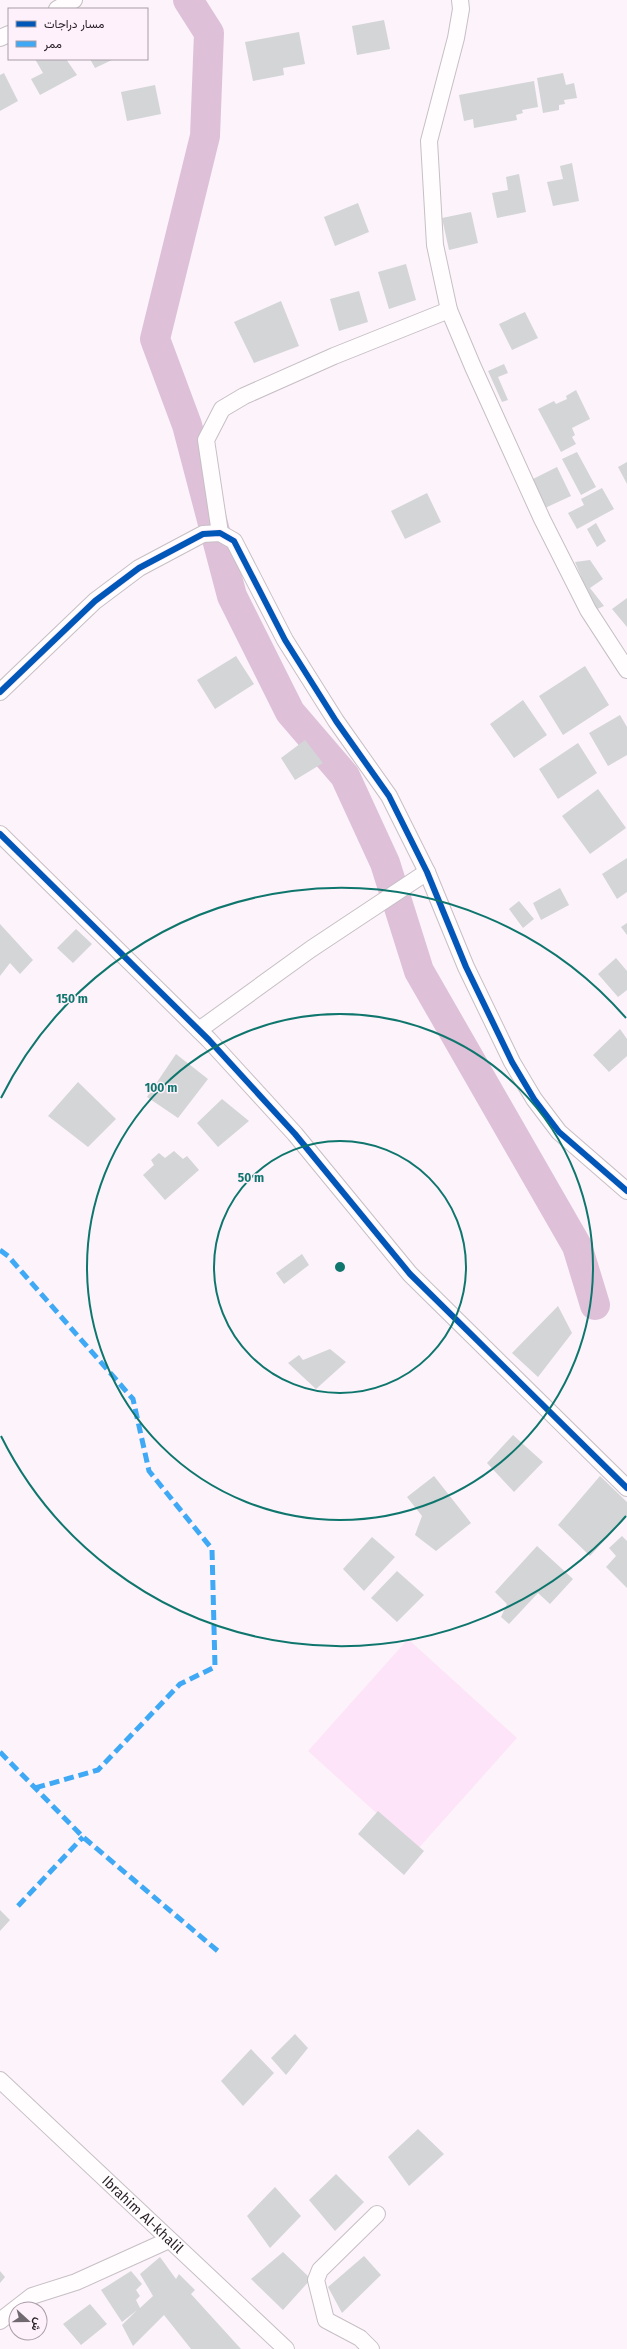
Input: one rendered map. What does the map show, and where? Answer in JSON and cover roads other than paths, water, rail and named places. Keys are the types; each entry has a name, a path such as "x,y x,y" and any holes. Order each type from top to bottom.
{"street":[{"path":"59,8 74,0"},
{"path":"460,0 461,9 456,38 428,140 435,245 449,310 473,367 542,519 588,610 627,670"},
{"path":"220,533 206,440 222,409 244,396 334,356 449,310"},
{"path":"0,692 96,602 139,568 203,534 220,533 234,541 285,640 336,721 389,796 427,872 466,967 512,1062 534,1098 559,1132 627,1191"},
{"path":"0,834 199,1030 295,1134 410,1274 627,1488"},
{"path":"199,1030 311,950 427,872"},
{"name":"Ibrahim Al-khalil","path":"0,2080 286,2349"},
{"path":"371,2349 360,2338 326,2320 316,2280 320,2270 377,2214"},
{"path":"0,2321 32,2296 76,2282 169,2240"}],"waterway":[{"path":"188,0 209,33 205,136 155,339 187,425 232,596 290,712 345,776 385,863 419,971 577,1246 595,1305"}]}
